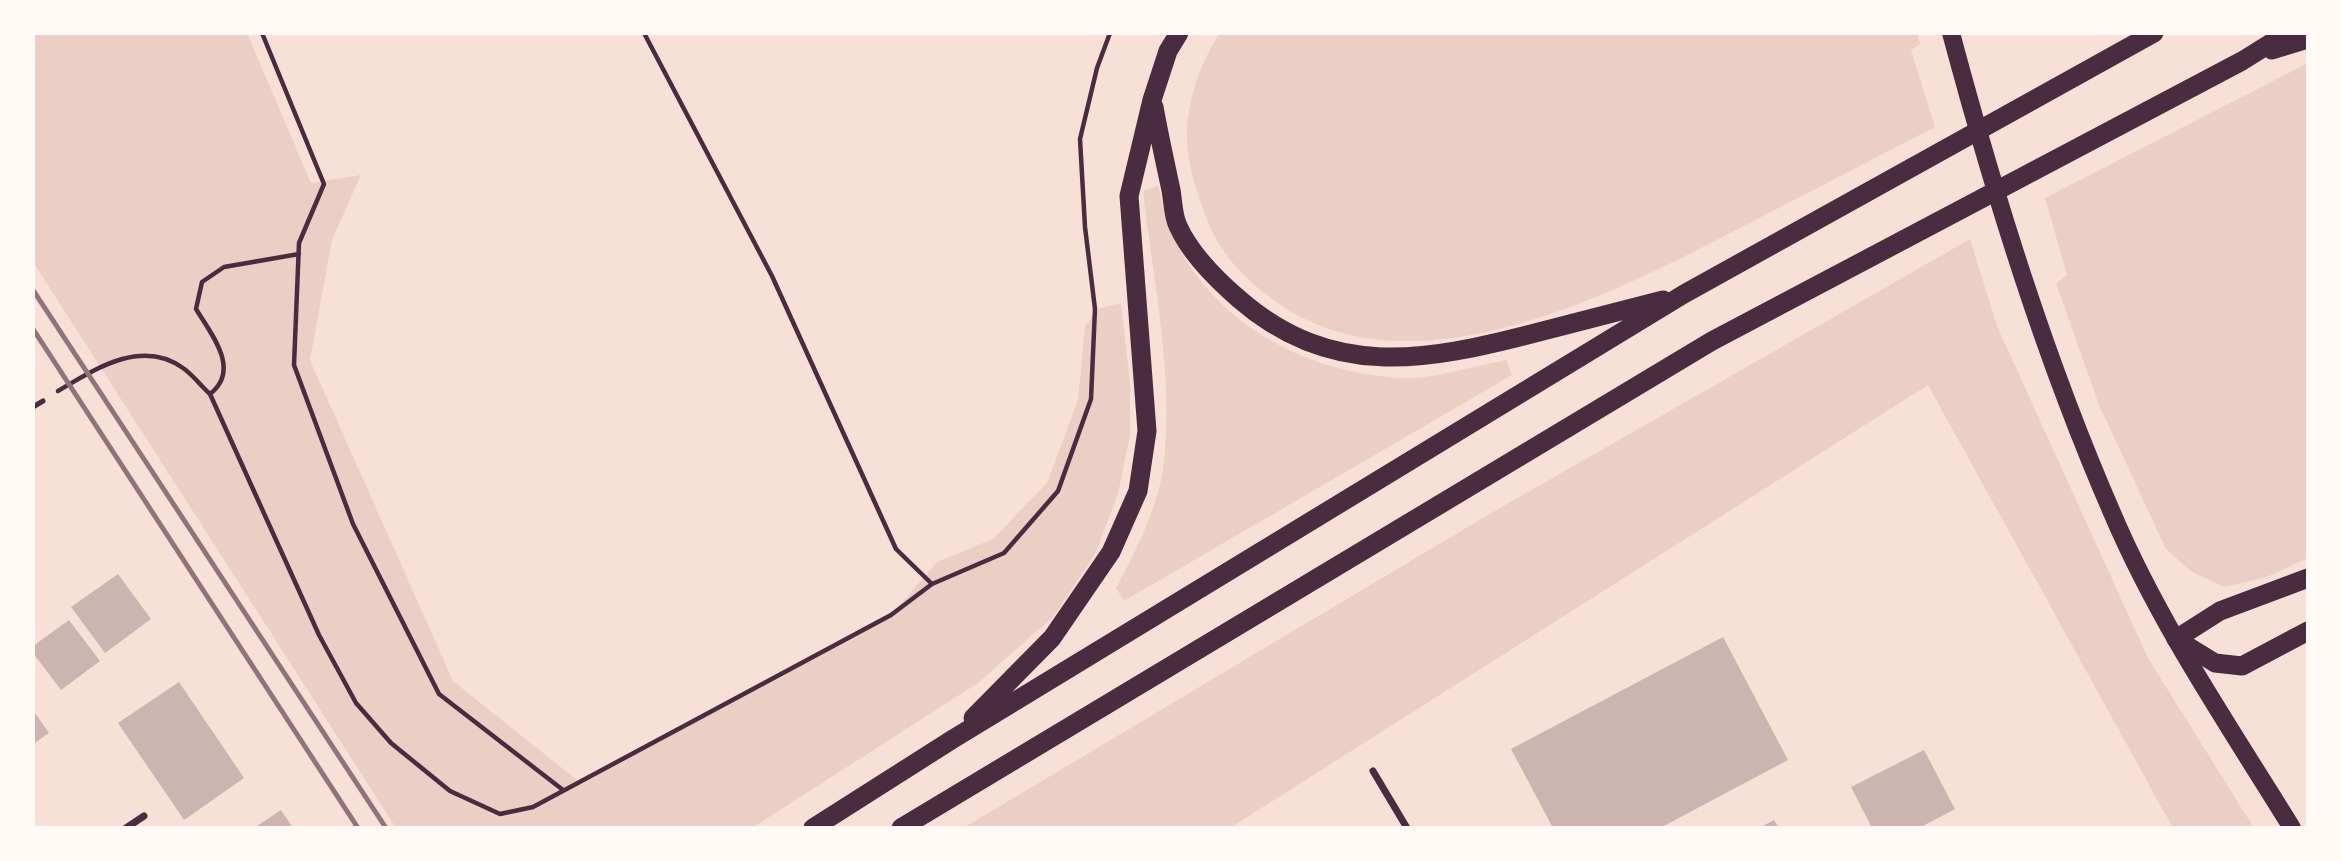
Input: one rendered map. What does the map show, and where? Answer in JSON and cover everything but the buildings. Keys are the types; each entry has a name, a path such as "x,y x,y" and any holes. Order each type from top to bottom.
{"highway":[{"path":"953,739 1052,638 1111,552 1138,491 1147,431 1129,196 1152,100 1168,51 1179,33"},
{"path":"813,828 953,739 1684,294 2154,33"},
{"path":"901,828 1712,341 2242,61 2287,33"},
{"path":"2242,61 2308,39"},
{"path":"1152,100 1178,226 1199,257 1224,286 1252,310 1284,331 1323,346 1369,357 1416,358 1458,353 1684,294"},
{"path":"2308,578 2220,611 2176,639 2215,663 2242,666 2308,631"}],"main road":[{"path":"1951,33 1985,159 2030,302 2113,516 2176,639 2292,828"}],"street":[{"path":"1373,771 1407,828"},
{"path":"126,828 144,816"}],"lane":[{"path":"33,407 43,401"}],"path":[{"path":"262,33 324,184 299,243 294,365 354,524 439,694 563,790"},
{"path":"644,33 772,276 896,549 932,584"},
{"path":"43,401 104,363 155,354 183,368 210,394 319,635 356,703 391,743 450,791 500,814 533,807 891,615 932,584 1004,553 1058,491 1091,399 1095,309 1085,227 1080,139 1097,68 1110,33"},
{"path":"210,394 220,387 226,374 221,350 196,309 202,282 225,267 299,254"}],"shaded area":[{"path":"33,33 247,33 311,183 361,175 332,240 310,360 453,681 582,784 891,615 937,562 993,539 1047,483 1078,400 1085,326 1100,308 1121,303 1130,383 1130,435 1118,494 1095,554 1054,616 978,683 752,828 396,828 33,262"},
{"path":"1220,33 1917,33 1920,44 1911,50 1935,127 1703,247 1581,303 1515,325 1449,338 1385,340 1324,327 1268,296 1240,271 1224,252 1212,231 1191,169 1187,125 1196,83"},
{"path":"2308,63 2308,558 2267,577 2224,587 2192,572 2166,549 2099,405 2056,283 2067,275 2045,198"},
{"path":"1158,186 1169,228 1186,261 1208,290 1234,315 1263,336 1295,353 1329,366 1365,374 1413,378 1506,360 1512,375 1124,601 1116,588 1138,545 1156,500 1163,469 1166,435 1165,365 1143,191"},
{"path":"1970,239 1997,326 2148,658 2254,828 2173,828 1928,385 1230,828 963,828 1481,519"}],"railway":[{"path":"33,290 386,828"},
{"path":"33,329 358,828"}]}
